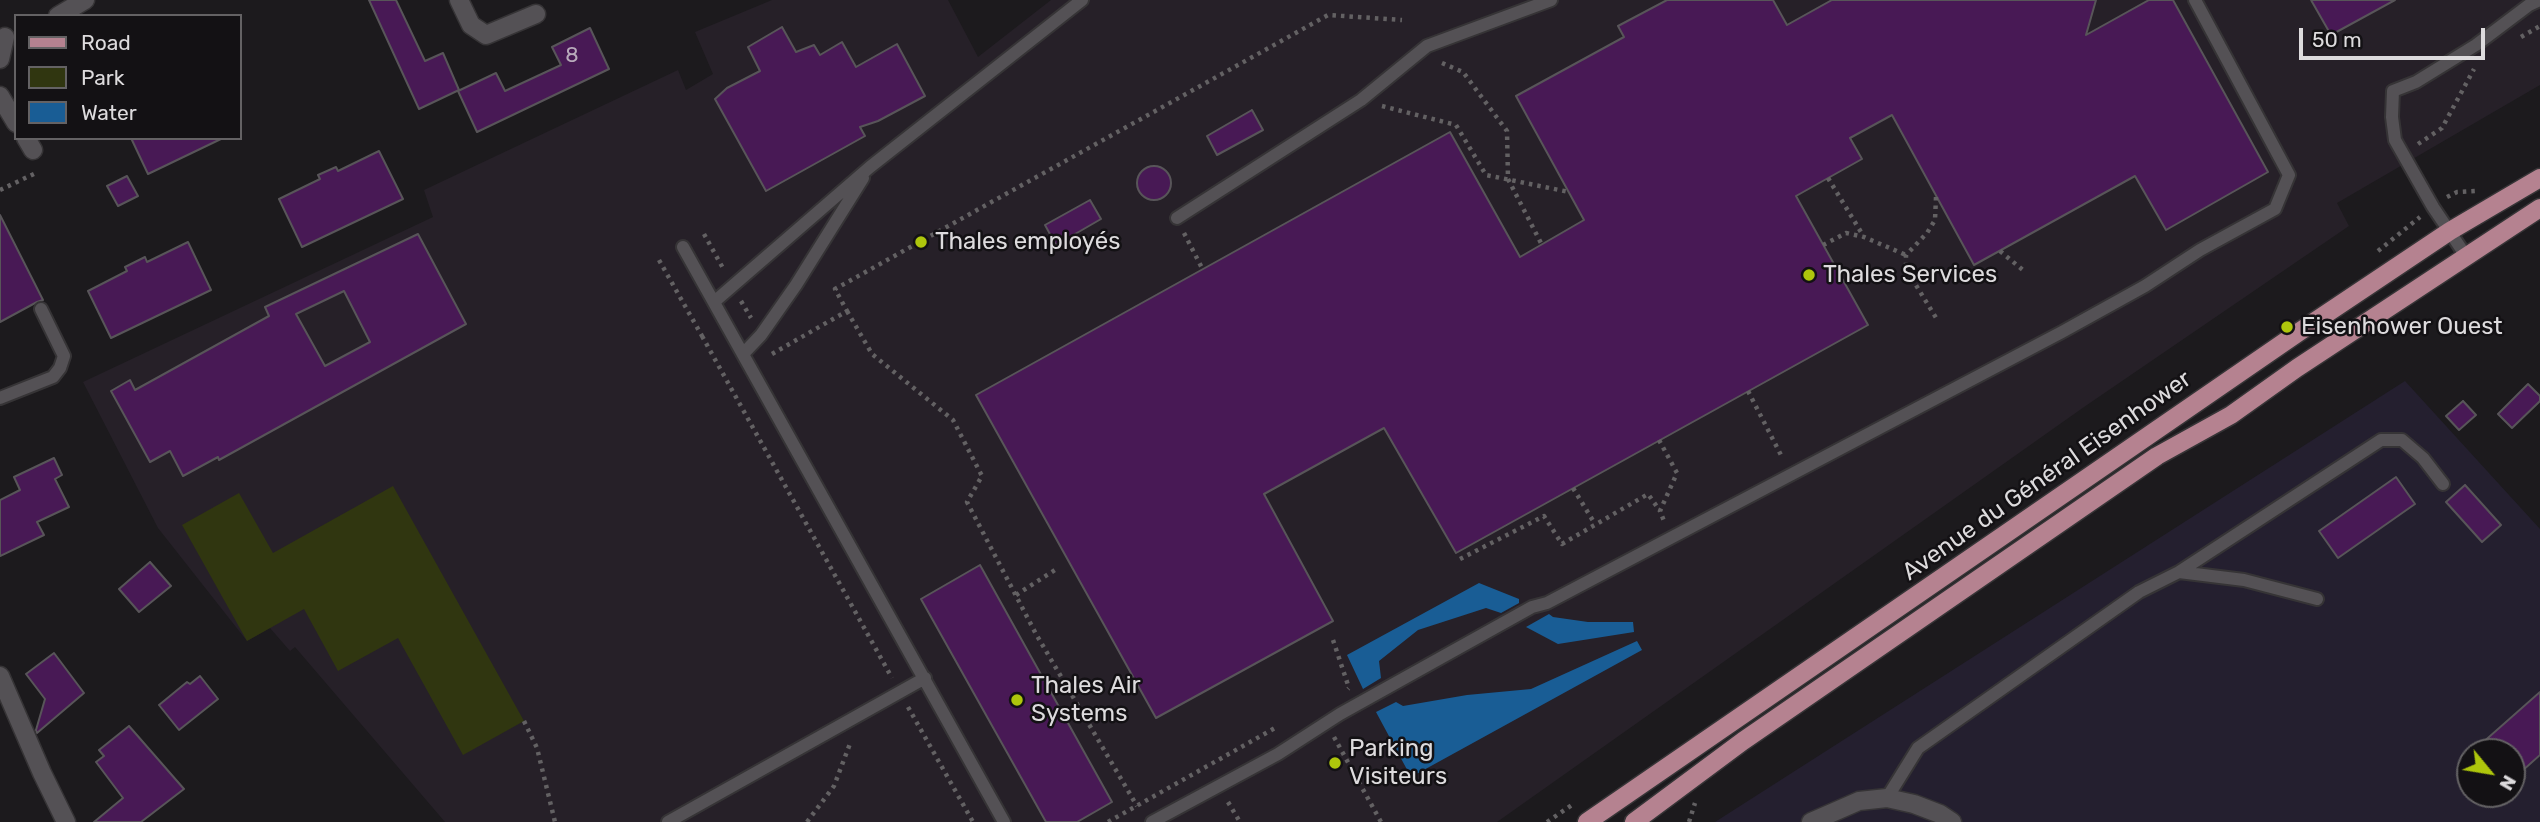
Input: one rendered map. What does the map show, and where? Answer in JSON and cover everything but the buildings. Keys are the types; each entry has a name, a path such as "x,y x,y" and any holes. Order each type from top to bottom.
{"main road":[{"name":"Avenue du Général Eisenhower","path":"1587,822 2299,332 2450,231 2540,178"},
{"name":"Avenue du Général Eisenhower","path":"1634,822 1743,741 2157,456 2231,415 2540,208"}],"street":[{"path":"61,14 85,0"},
{"path":"459,0 471,25 486,35 536,14"},
{"path":"0,59 7,35"},
{"path":"0,96 14,120"},
{"path":"0,676 66,822"},
{"path":"1811,822 1859,801 1887,798 1914,804 1952,822"}],"lane":[{"path":"714,302 870,167 1082,0"},
{"path":"1177,218 1361,100 1427,46 1550,0"},
{"path":"1152,822 1278,754 1326,723 1532,607 1547,603 2062,332 2275,209 2289,175 2195,0"},
{"path":"2466,256 2433,207 2395,140 2393,91 2416,82 2476,45 2532,2"},
{"path":"743,354 761,335 796,285 870,167"},
{"path":"683,247 1004,822"},
{"path":"0,398 53,377 60,368 64,356 40,309"},
{"path":"1887,798 1918,748 2139,592 2179,572 2381,440 2402,440 2423,458 2443,484"},
{"path":"2179,572 2245,580 2317,599"},
{"path":"668,822 925,678"}],"path":[{"path":"1137,806 1036,634 967,502 982,475 953,420 872,354 835,289 1328,15 1402,20"},
{"path":"2516,40 2540,26"},
{"path":"2414,147 2442,128 2479,60"},
{"path":"1443,63 1464,72 1507,131 1508,179 1542,245"},
{"path":"1361,100 1456,125 1486,175 1569,192"},
{"path":"0,190 45,169"},
{"path":"1828,178 1864,237"},
{"path":"2450,188 2457,192"},
{"path":"1937,197 1934,220 1927,233 1906,256 1906,269 1938,321"},
{"path":"1823,245 1846,233 1864,237 1906,256"},
{"path":"704,234 725,271"},
{"path":"1186,237 1203,270"},
{"path":"2000,251 2024,271"},
{"path":"659,260 704,335 973,822"},
{"path":"740,298 751,318"},
{"path":"772,354 846,311"},
{"path":"1748,391 1791,475"},
{"path":"1660,440 1677,473 1660,511"},
{"path":"1573,488 1595,524"},
{"path":"1460,559 1544,516 1562,544 1648,494 1660,511 1670,538"},
{"path":"1016,595 1058,568"},
{"path":"1333,640 1349,688 1338,694"},
{"path":"898,713 908,708"},
{"path":"524,721 537,748 555,822"},
{"path":"1326,723 1381,822"},
{"path":"1108,822 1275,728"},
{"path":"807,822 834,786 854,734"}],"shaded area":[{"path":"772,0 948,0 978,57 1051,0 2540,0 2540,85 2337,203 2349,226 2084,407 1497,822 445,822 295,647 290,651 270,628 247,641 158,528 83,382 433,217 424,190 678,70 686,90 713,74 695,32"},
{"path":"2405,381 2540,529 2540,822 1715,822"}],"green space":[{"path":"393,486 524,721 463,755 398,638 338,671 304,609 247,641 182,525 239,493 273,553"}],"water":[{"path":"1479,583 1519,599 1519,603 1501,613 1486,608 1418,630 1379,661 1381,678 1363,689 1347,655"},
{"path":"1549,614 1553,617 1588,622 1633,622 1634,632 1558,644 1526,627"},
{"path":"1637,641 1642,650 1411,777 1376,712 1396,702 1403,706 1467,695 1531,689"}],"place":[{"name":"Thales employés","path":"921,242"},
{"name":"Thales Services","path":"1809,275"},
{"name":"Eisenhower Ouest","path":"2287,327"},
{"name":"Thales Air Systems","path":"1017,700"},
{"name":"Parking Visiteurs","path":"1335,763"}]}
